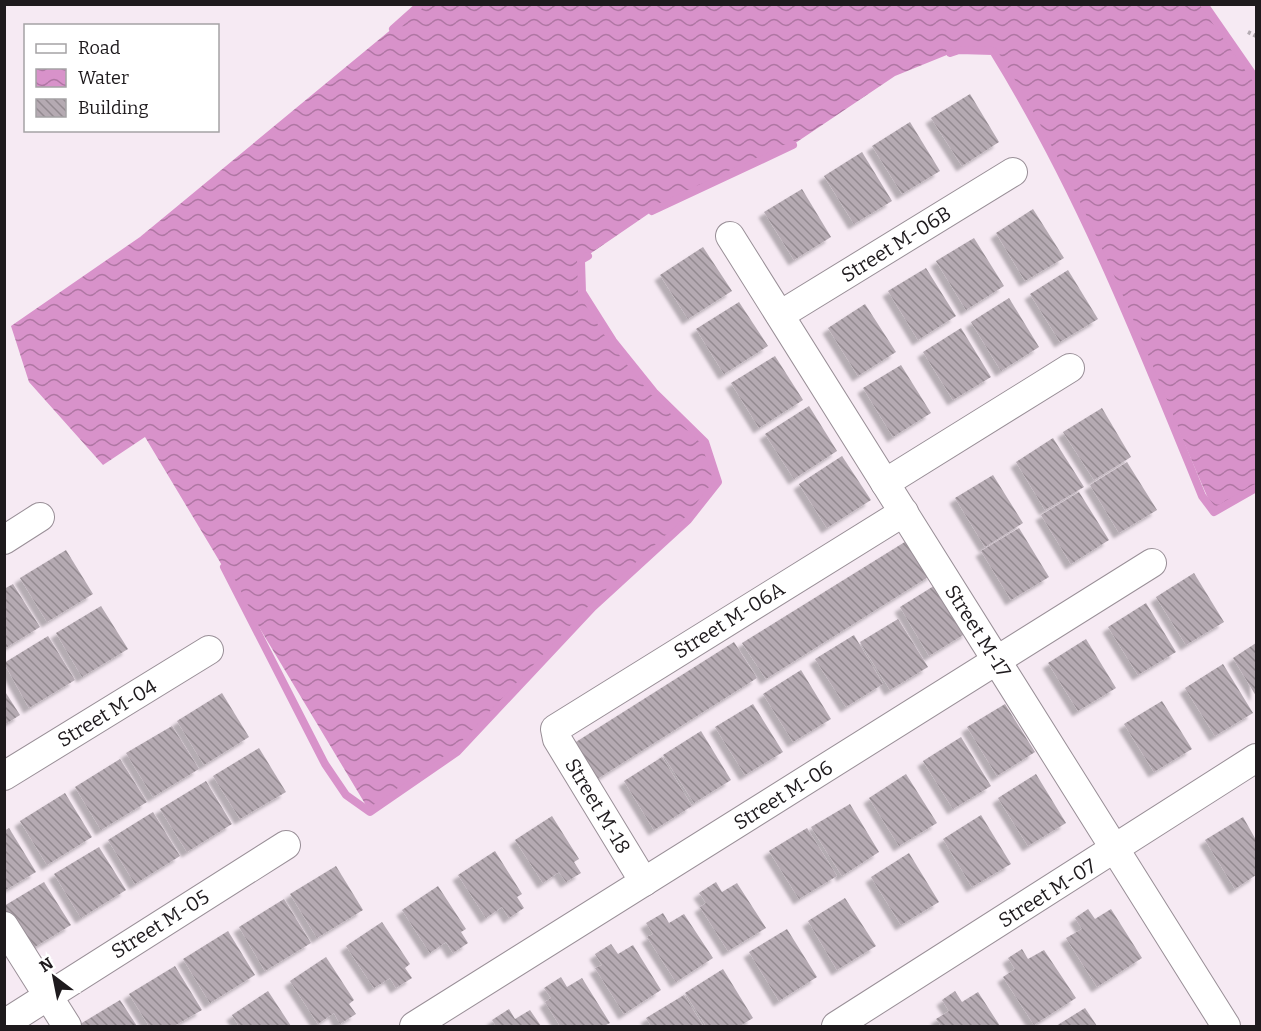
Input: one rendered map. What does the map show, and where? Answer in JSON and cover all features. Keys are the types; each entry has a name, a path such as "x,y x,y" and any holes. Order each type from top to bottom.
{"street":[{"name":"Street M-06B","path":"780,315 1013,172"},
{"name":"Street M-17","path":"730,236 1226,1026"},
{"path":"885,483 1071,369"},
{"name":"Street M-06A","path":"555,729 904,512"},
{"path":"4,540 40,517"},
{"name":"Street M-06","path":"414,1026 1152,563"},
{"name":"Street M-04","path":"4,776 209,650"},
{"name":"Street M-18","path":"555,729 557,739 644,882"},
{"name":"Street M-07","path":"836,1026 1257,758"},
{"name":"Street M-05","path":"6,1023 286,845"},
{"path":"4,926 67,1026"}],"path":[{"path":"1248,32 1257,36"}],"water":[{"path":"422,4 1204,5 1256,79 1256,488 1214,512 1112,277 1057,162 993,51 959,50 895,76 785,150 654,210 581,260 582,292 613,341 654,393 705,442 718,482 688,520 593,607 457,752 370,812 145,437 103,465 29,382 11,326 140,237"}],"building":[{"path":"970,94 999,142 962,166 931,118"},
{"path":"910,122 940,171 902,194 872,146"},
{"path":"862,152 892,201 854,224 824,176"},
{"path":"802,189 831,237 794,260 764,212"},
{"path":"1033,209 1064,258 1025,281 996,233"},
{"path":"974,238 1004,286 966,310 936,261"},
{"path":"703,247 732,291 688,319 660,275"},
{"path":"926,268 956,316 918,340 888,291"},
{"path":"1068,270 1098,319 1060,342 1030,294"},
{"path":"1009,298 1039,347 1001,371 971,322"},
{"path":"739,302 768,346 724,374 696,329"},
{"path":"865,304 896,352 858,376 828,328"},
{"path":"961,328 991,377 953,400 923,352"},
{"path":"775,356 803,400 759,428 731,383"},
{"path":"901,365 931,413 893,437 863,388"},
{"path":"809,406 837,451 794,479 765,434"},
{"path":"1102,408 1131,457 1094,480 1063,432"},
{"path":"1053,438 1084,487 1045,510 1016,462"},
{"path":"842,456 871,500 827,528 799,484"},
{"path":"1127,462 1157,510 1119,533 1090,485"},
{"path":"993,475 1023,523 985,547 955,498"},
{"path":"1079,492 1109,540 1071,564 1041,515"},
{"path":"1019,528 1049,577 1011,600 981,551"},
{"path":"908,540 933,574 766,679 742,643"},
{"path":"66,550 93,594 47,622 20,578"},
{"path":"1194,573 1224,622 1186,645 1156,597"},
{"path":"13,584 40,627 4,649 4,589"},
{"path":"937,584 968,632 929,656 900,607"},
{"path":"1146,603 1176,652 1138,675 1108,627"},
{"path":"101,606 128,649 82,677 56,633"},
{"path":"898,619 928,667 890,690 860,642"},
{"path":"854,635 883,684 846,707 815,659"},
{"path":"48,636 75,680 29,708 4,663"},
{"path":"1086,639 1116,688 1078,711 1048,663"},
{"path":"734,642 757,678 591,783 568,747"},
{"path":"1256,643 1256,696 1233,658"},
{"path":"1223,664 1253,713 1215,736 1185,688"},
{"path":"801,670 831,719 793,742 763,694"},
{"path":"4,690 20,715 4,725"},
{"path":"222,693 249,737 204,765 177,721"},
{"path":"1162,701 1192,749 1154,772 1124,724"},
{"path":"753,704 783,752 745,775 715,727"},
{"path":"1005,704 1035,752 997,776 967,727"},
{"path":"172,726 199,769 153,797 126,753"},
{"path":"701,731 731,780 694,803 663,755"},
{"path":"961,737 991,786 953,809 923,761"},
{"path":"259,748 286,792 240,819 213,776"},
{"path":"662,757 692,806 654,830 624,781"},
{"path":"120,759 147,802 101,830 75,787"},
{"path":"906,774 937,823 899,846 869,798"},
{"path":"1036,774 1066,823 1028,846 998,798"},
{"path":"206,781 232,824 187,852 160,809"},
{"path":"65,793 92,837 47,865 20,821"},
{"path":"850,804 879,852 842,876 811,827"},
{"path":"153,812 180,856 135,884 108,840"},
{"path":"981,815 1011,864 972,887 943,839"},
{"path":"552,816 579,859 574,862 581,873 566,882 559,872 543,883 515,840"},
{"path":"1243,817 1256,840 1256,875 1235,889 1205,840"},
{"path":"9,828 36,872 4,891 4,831"},
{"path":"807,828 837,876 799,899 769,851"},
{"path":"99,847 126,890 81,918 54,874"},
{"path":"495,851 522,894 517,897 524,908 509,918 502,907 486,918 458,875"},
{"path":"909,853 939,902 901,925 871,877"},
{"path":"336,866 363,910 317,938 290,894"},
{"path":"44,882 71,925 25,953 4,919 4,906"},
{"path":"716,882 722,892 737,883 766,928 728,951 700,907 706,903 699,893"},
{"path":"438,886 466,929 461,932 468,943 453,953 446,942 430,953 402,910"},
{"path":"845,898 876,946 837,970 808,921"},
{"path":"284,899 311,943 265,971 239,927"},
{"path":"1088,909 1095,919 1111,909 1142,958 1097,987 1066,938 1082,929 1075,918"},
{"path":"663,913 669,923 684,914 713,958 676,982 647,937 653,934 646,923"},
{"path":"382,922 410,964 405,968 412,978 396,988 390,978 374,988 346,946"},
{"path":"787,929 817,977 779,1001 749,952"},
{"path":"228,931 255,975 210,1003 183,959"},
{"path":"611,944 618,954 633,945 661,990 624,1014 595,968 602,965 595,954"},
{"path":"1022,949 1028,959 1044,950 1076,998 1034,1025 1003,977 1015,969 1008,958"},
{"path":"326,957 354,1000 349,1004 356,1014 340,1024 334,1013 318,1024 290,981"},
{"path":"175,966 202,1010 174,1026 149,1026 129,994"},
{"path":"723,969 753,1018 740,1026 706,1026 685,993"},
{"path":"561,977 567,987 582,978 610,1023 604,1026 560,1026 545,1002 551,998 544,988"},
{"path":"268,991 291,1026 239,1026 232,1015"},
{"path":"955,991 962,1002 978,992 1000,1026 941,1026 936,1019 949,1011 942,1000"},
{"path":"684,995 703,1026 651,1026 646,1018"},
{"path":"120,1000 137,1026 77,1026"},
{"path":"1085,1008 1097,1026 1056,1026"},
{"path":"509,1009 515,1019 530,1010 541,1026 496,1026 492,1020"}],"waterway":[{"path":"393,29 421,4"},
{"path":"1204,4 1256,79"},
{"path":"950,53 959,50 993,51 1024,104 1054,158 1107,269 1202,496 1214,512 1256,488"},
{"path":"652,211 793,145"},
{"path":"224,567 325,764 346,795 370,812 457,752 593,607 688,520 718,482 705,442 654,392 613,341 582,292 581,260 588,256"}]}
